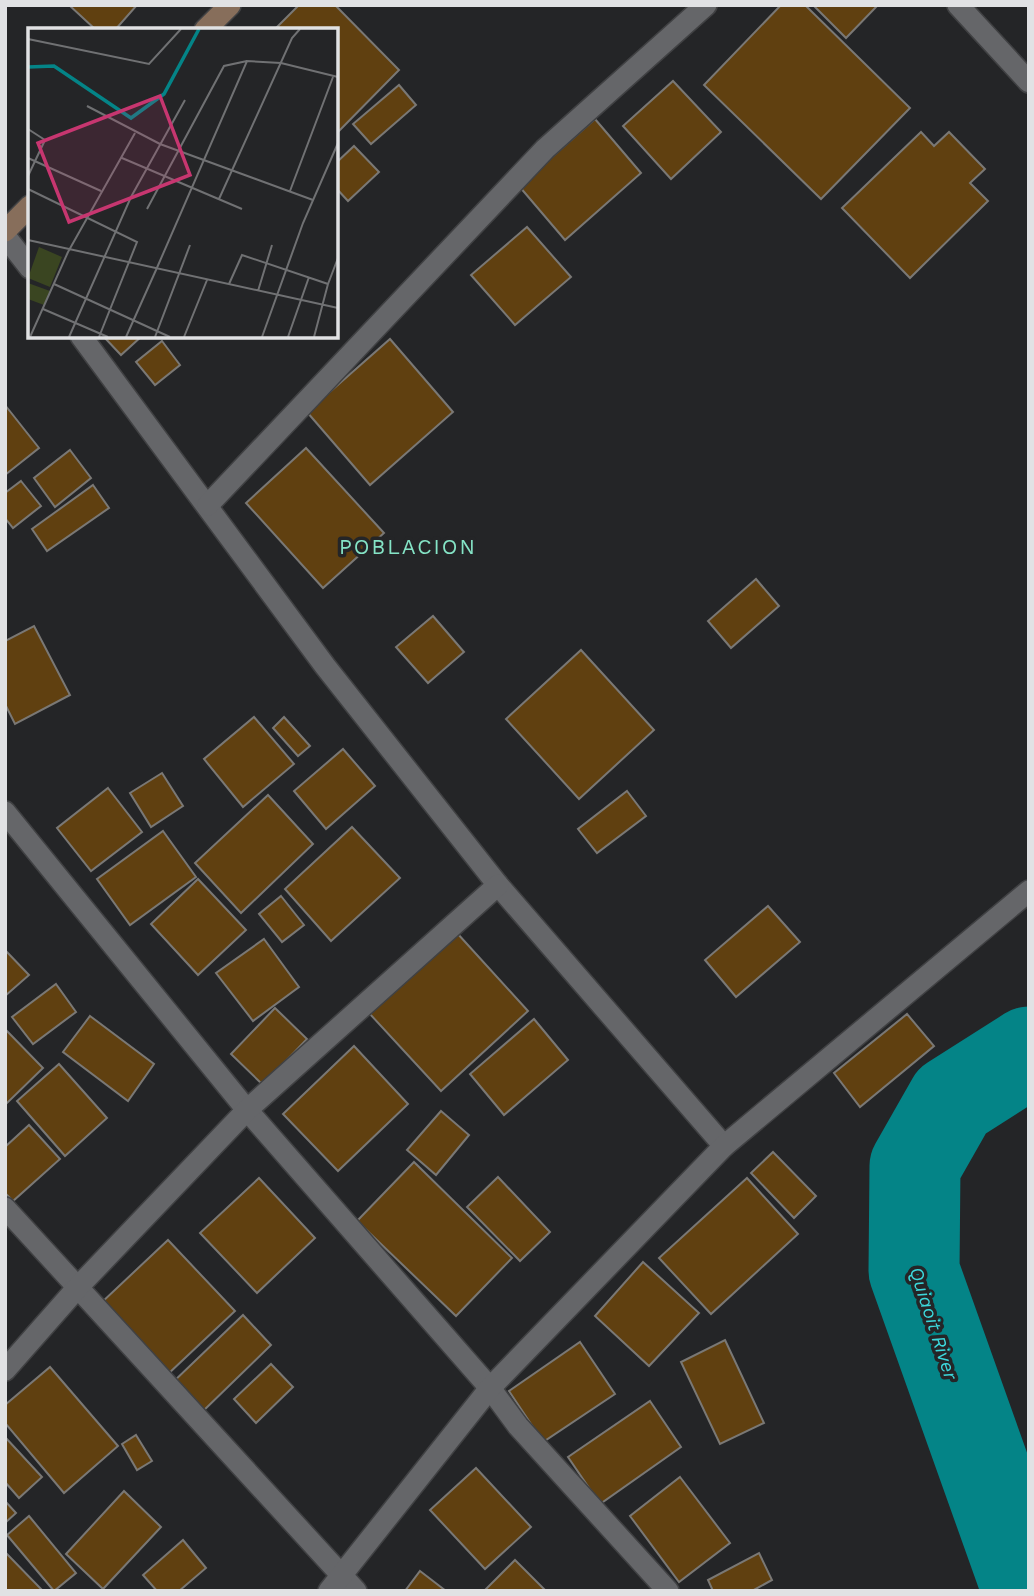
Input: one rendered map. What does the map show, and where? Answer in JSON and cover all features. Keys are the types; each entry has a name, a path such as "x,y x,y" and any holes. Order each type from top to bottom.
{"street":[{"path":"207,28 230,5"},
{"path":"208,505 545,149 706,5"},
{"path":"958,5 1029,82"},
{"path":"28,208 5,233 28,265"},
{"path":"83,338 325,666 498,885 724,1146"},
{"path":"5,812 247,1111 490,1388 518,1426 668,1591"},
{"path":"5,1370 78,1287 247,1111 498,885"},
{"path":"5,1209 78,1287 343,1586 490,1388 724,1146 1029,891"}],"building":[{"path":"69,5 137,5 117,28 94,28"},
{"path":"299,5 335,5 399,70 338,132 338,28 276,28"},
{"path":"781,5 805,5 910,108 821,199 704,85"},
{"path":"813,5 878,5 846,38"},
{"path":"673,81 721,132 671,179 623,126"},
{"path":"399,85 416,105 371,144 353,124"},
{"path":"595,119 641,173 565,240 519,186"},
{"path":"921,132 934,146 949,132 985,169 970,183 988,201 910,278 842,208"},
{"path":"354,146 379,172 348,201 338,190 338,161"},
{"path":"527,227 571,277 515,325 471,275"},
{"path":"105,338 140,338 121,355"},
{"path":"390,339 453,412 370,485 307,412"},
{"path":"162,341 180,365 155,385 136,362"},
{"path":"5,405 39,448 5,475"},
{"path":"306,448 384,533 323,588 246,503"},
{"path":"70,450 91,478 55,507 34,478"},
{"path":"21,481 41,506 13,528 5,518 5,493"},
{"path":"93,485 109,508 47,551 32,529"},
{"path":"756,579 779,606 731,648 708,621"},
{"path":"433,616 464,652 428,683 396,647"},
{"path":"34,626 70,695 15,724 5,704 5,641"},
{"path":"581,650 654,730 579,799 506,719"},
{"path":"254,717 294,764 243,807 204,759"},
{"path":"284,717 310,746 298,756 273,728"},
{"path":"343,749 375,786 326,829 294,791"},
{"path":"162,773 183,806 151,827 130,793"},
{"path":"108,788 142,832 91,871 57,828"},
{"path":"627,791 646,816 597,853 578,829"},
{"path":"268,795 313,844 241,913 195,863"},
{"path":"352,827 400,878 331,941 285,889"},
{"path":"163,831 196,877 130,925 97,879"},
{"path":"198,879 246,930 198,975 151,924"},
{"path":"281,896 304,925 282,942 259,914"},
{"path":"768,906 800,942 736,997 705,960"},
{"path":"457,933 528,1011 441,1091 369,1013"},
{"path":"264,939 299,987 253,1021 216,973"},
{"path":"5,950 29,975 5,996"},
{"path":"56,984 76,1012 33,1044 12,1017"},
{"path":"275,1008 307,1039 263,1085 231,1054"},
{"path":"907,1014 934,1046 860,1107 834,1073"},
{"path":"90,1016 154,1064 128,1101 63,1052"},
{"path":"534,1019 568,1060 504,1115 470,1074"},
{"path":"5,1029 43,1068 5,1105"},
{"path":"354,1046 408,1104 338,1171 283,1114"},
{"path":"59,1064 107,1118 65,1156 17,1101"},
{"path":"441,1111 469,1135 436,1175 407,1150"},
{"path":"29,1125 60,1159 13,1201 5,1193 5,1147"},
{"path":"773,1152 816,1196 794,1218 751,1173"},
{"path":"414,1162 512,1258 456,1316 357,1221"},
{"path":"498,1177 550,1232 520,1261 467,1207"},
{"path":"259,1178 315,1238 257,1293 200,1233"},
{"path":"747,1178 798,1234 711,1314 659,1258"},
{"path":"168,1240 235,1311 168,1374 101,1303"},
{"path":"643,1262 699,1313 649,1366 595,1316"},
{"path":"243,1315 271,1345 200,1414 171,1384"},
{"path":"725,1340 764,1423 720,1444 681,1362"},
{"path":"580,1342 615,1394 543,1442 509,1391"},
{"path":"271,1364 293,1387 256,1423 234,1399"},
{"path":"50,1367 118,1446 64,1493 5,1423 5,1405"},
{"path":"650,1401 681,1447 600,1504 568,1457"},
{"path":"136,1435 152,1461 137,1470 122,1444"},
{"path":"5,1437 42,1477 19,1498 5,1482"},
{"path":"476,1468 531,1527 485,1569 430,1510"},
{"path":"680,1477 730,1543 679,1582 630,1516"},
{"path":"124,1491 161,1527 103,1589 66,1554"},
{"path":"5,1501 16,1513 5,1523"},
{"path":"29,1516 76,1573 54,1591 7,1535"},
{"path":"183,1540 206,1568 179,1591 157,1591 143,1575"},
{"path":"5,1552 43,1591 5,1591"},
{"path":"759,1553 772,1580 752,1591 713,1591 708,1580"},
{"path":"515,1560 546,1591 484,1591"},
{"path":"420,1571 446,1591 405,1591"}],"waterway":[{"name":"Quiaoit River","path":"1028,1591 914,1271 915,1166 952,1101 1029,1052"}],"district":[{"name":"POBLACION","path":"408,547"}]}
